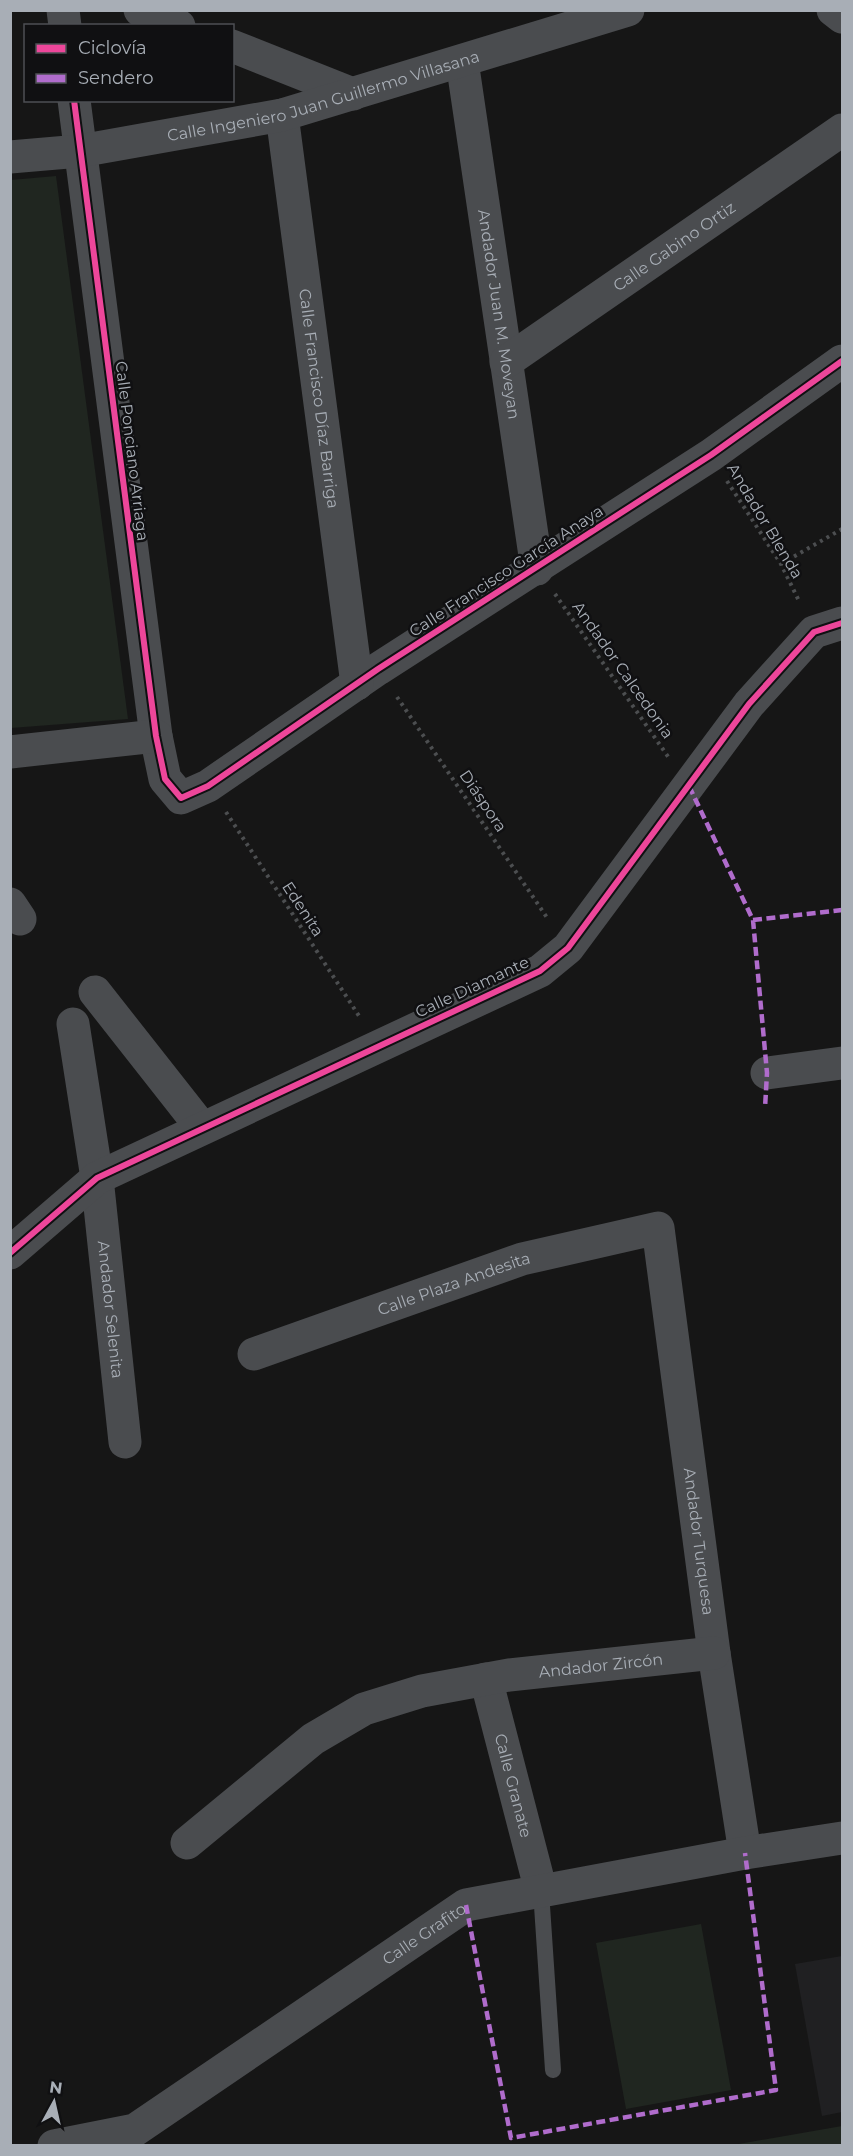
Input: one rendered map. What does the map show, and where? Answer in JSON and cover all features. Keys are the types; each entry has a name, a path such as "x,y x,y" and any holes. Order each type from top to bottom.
{"street":[{"path":"140,10 174,24"},
{"name":"Calle Ingeniero Juan Guillermo Villasana","path":"10,157 80,151 282,115 628,10"},
{"path":"833,10 843,17"},
{"path":"234,47 353,94"},
{"name":"Andador Juan M. Moveyan","path":"462,61 537,569"},
{"name":"Calle Ponciano Arriaga","path":"74,102 156,736 165,779 194,792"},
{"name":"Calle Francisco Díaz Barriga","path":"282,115 368,676"},
{"name":"Calle Gabino Ortiz","path":"506,362 843,130"},
{"name":"Calle Francisco García Anaya","path":"194,792 368,676 711,455 843,361"},
{"name":"Calle Diamante","path":"10,1253 97,1178 540,971 568,948 749,704 828,627"},
{"path":"10,752 156,736"},
{"path":"94,992 202,1128"},
{"name":"Andador Selenita","path":"73,1024 97,1178 125,1442"},
{"path":"767,1073 843,1064"},
{"name":"Calle Plaza Andesita","path":"254,1354 522,1259 658,1228"},
{"name":"Andador Turquesa","path":"658,1228 714,1653 745,1853"},
{"name":"Andador Zircón","path":"188,1843 313,1739 363,1709 422,1691 486,1679 714,1653"},
{"name":"Calle Granate","path":"486,1679 541,1891"},
{"name":"Calle Grafito","path":"54,2145 135,2130 466,1905 745,1853 843,1838"}],"lane":[{"path":"541,1891 553,2070"}],"path":[{"path":"781,564 843,529"}],"shaded area":[{"path":"56,176 128,719 11,728 11,180"},
{"path":"701,1924 731,2090 626,2109 596,1943"},
{"path":"842,1956 842,2112 822,2116 795,1964"},
{"path":"842,2126 842,2145 733,2145"}],"marked path":[{"path":"689,786 753,920 767,1073 765,1108"},
{"path":"753,920 842,910"},
{"path":"466,1905 511,2138 776,2090 745,1853"}],"cycle path":[{"path":"74,102 156,736 165,779 181,798 208,786 378,669 711,455 842,361"},
{"path":"10,1253 97,1178 540,971 568,948 749,704 814,632 842,623"}]}
